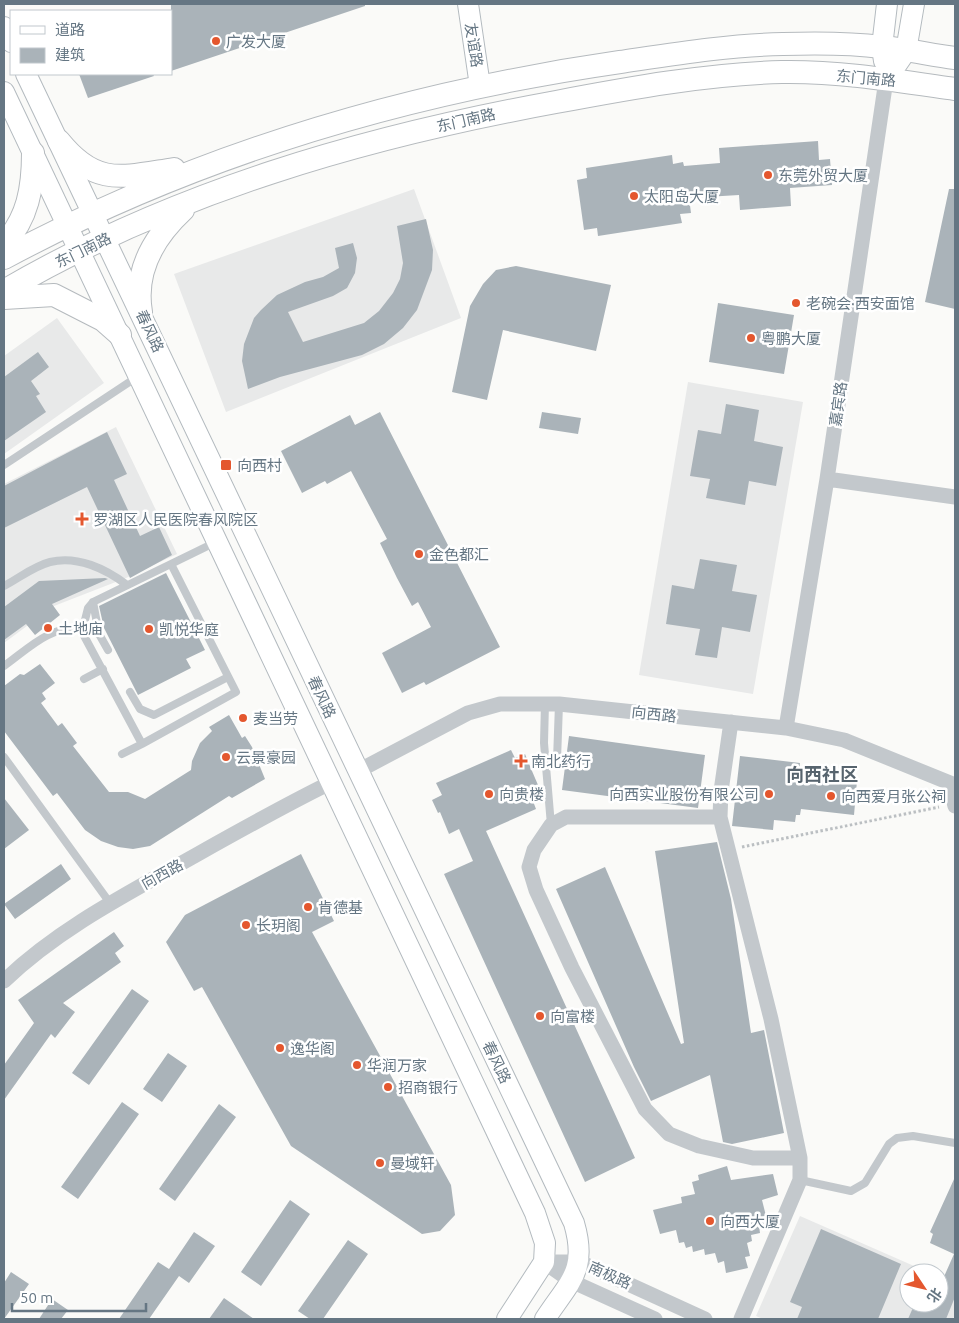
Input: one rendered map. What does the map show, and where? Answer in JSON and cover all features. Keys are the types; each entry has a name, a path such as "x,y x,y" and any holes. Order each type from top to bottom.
{"main road":[{"name":"东门南路","path":"4,258 93,213 210,164 338,121 480,86 694,51 782,44 882,47 955,58"},
{"name":"东门南路","path":"4,291 80,251 220,190 346,148 472,117 594,95 698,80 783,72 886,80 955,89"},
{"path":"59,141 72,157 88,168 109,177 210,164"},
{"path":"4,244 12,235 27,205 33,181 33,153"},
{"path":"141,312 139,282 144,265 158,238 172,220 191,202"},
{"path":"4,298 54,295 103,320 120,335"}],"street":[{"name":"友谊路","path":"468,4 480,86"},
{"name":"嘉宾路","path":"786,728 827,479 886,80 882,47 887,4"},
{"name":"嘉宾路","path":"886,80 906,51 914,4"},
{"path":"4,27 10,40"},
{"name":"春风路","path":"26,75 566,1204 580,1243 580,1262"},
{"name":"春风路","path":"4,92 530,1202 545,1243 544,1262"},
{"path":"827,479 955,497"},
{"name":"向西路","path":"358,771 468,713 500,704 552,703 786,728 844,740 952,784"},
{"path":"731,722 721,791 720,817 771,1018 800,1158 800,1180 741,1319"},
{"name":"向西路","path":"4,981 59,936 110,903 290,802 330,783"},
{"path":"952,784 955,805"},
{"path":"720,817 566,817 550,825 534,850 529,867 536,890 572,968 645,1109 669,1134 699,1146 753,1158 800,1158"},
{"path":"507,1319 544,1262"},
{"name":"南极路","path":"544,1262 580,1262 705,1319"},
{"name":"南极路","path":"544,1262 571,1281 655,1319"},
{"path":"545,1319 571,1281 580,1262"}],"lane":[{"path":"4,465 139,376"},
{"path":"142,744 82,629 88,608 94,602 218,541"},
{"path":"4,586 39,566 55,561 79,563 100,568 127,585"},
{"path":"122,754 236,692 171,564"},
{"path":"94,602 99,634 108,650"},
{"path":"4,666 50,633 65,628 82,629"},
{"path":"84,679 103,669"},
{"path":"130,692 140,710 154,715 228,677"},
{"path":"552,703 557,760"},
{"path":"550,825 544,743 552,703"},
{"path":"4,757 110,903"},
{"path":"800,1180 851,1191 865,1183 889,1144 897,1138 913,1136 955,1143"}],"path":[{"path":"729,850 955,805"}],"shaded area":[{"path":"414,189 461,318 226,412 174,274"},
{"path":"57,318 104,383 4,454 4,356"},
{"path":"688,382 803,402 753,694 639,675"},
{"name":"罗湖区人民医院春风院区","path":"116,427 177,554 126,578 54,606 4,643 4,484"},
{"path":"800,1216 907,1263 899,1263 899,1313 949,1313 949,1281 955,1284 955,1315 953,1319 763,1319 756,1316"}],"building":[{"name":"广发大厦","path":"171,4 365,4 365,6 172,71"},
{"path":"79,75 154,76 88,98"},
{"path":"818,141 819,160 830,159 832,185 790,188 791,206 740,210 739,195 689,198 691,213 680,214 682,223 598,236 597,228 584,230 577,180 587,178 586,168 672,155 673,164 683,162 684,166 720,163 719,148"},
{"path":"949,189 955,189 955,309 925,302"},
{"path":"426,219 433,250 432,270 417,310 403,328 384,344 362,355 280,377 248,389 242,361 244,344 254,318 261,310 277,295 305,282 323,277 339,268 335,248 353,243 357,258 355,273 347,288 333,296 288,312 303,342 364,323 379,311 393,293 400,279 403,263 397,226"},
{"path":"516,266 611,285 596,351 503,330 487,400 452,392 470,306 483,284 496,270"},
{"name":"粤鹏大厦","path":"718,303 794,315 784,374 709,362"},
{"path":"38,352 49,367 31,381 40,394 36,396 46,412 4,441 4,377"},
{"path":"726,404 759,410 754,441 783,447 776,486 749,481 745,505 706,498 710,479 690,476 698,430 721,434"},
{"name":"金色都汇","path":"380,412 500,647 426,685 424,682 402,693 382,653 431,627 418,602 412,606 397,578 380,543 387,539 351,471 327,484 325,481 302,493 281,451 350,415 355,425"},
{"path":"542,412 581,418 578,434 539,428"},
{"path":"107,432 127,474 114,480 140,536 159,527 172,555 130,578 87,487 4,528 4,486"},
{"path":"700,559 737,565 732,591 757,595 750,632 722,627 717,658 695,655 700,629 666,624 672,585 694,589"},
{"name":"凯悦华庭","path":"166,573 205,650 186,659 191,668 138,695 104,628 99,606"},
{"path":"108,579 52,604 60,615 35,635 26,624 4,640 4,607 39,581"},
{"name":"云景豪园","path":"40,664 55,683 42,693 46,699 41,703 58,726 62,723 77,743 73,746 109,792 128,792 145,799 191,770 192,761 200,743 212,731 209,727 229,715 242,738 245,736 252,747 265,779 232,798 229,796 150,846 133,849 118,847 101,841 85,830 57,793 53,796 4,731 4,686 20,674 24,675"},
{"path":"569,736 705,755 698,808 562,790"},
{"name":"向富楼","path":"511,750 515,758 525,754 541,792 531,796 536,809 486,831 635,1158 585,1182 444,874 473,861 459,829 449,834 440,812 438,813 432,800 442,795 436,783"},
{"name":"向西实业股份有限公司","path":"740,756 800,763 799,772 805,773 804,776 857,781 854,815 801,809 800,815 796,815 795,822 774,820 773,830 732,826"},
{"path":"4,798 29,830 4,849"},
{"path":"717,842 731,899 751,1033 764,1030 784,1133 732,1144 723,1142 710,1075 651,1101 634,1067 556,889 605,867 681,1044 684,1043 655,851"},
{"path":"301,854 334,921 312,932 451,1185 455,1215 440,1231 422,1234 291,1146 202,987 194,991 166,942 185,915"},
{"path":"61,864 71,879 15,919 4,904"},
{"path":"114,932 124,946 115,953 121,962 63,1003 75,1012 55,1038 51,1034 4,1100 4,1065 34,1023 18,1000"},
{"path":"132,989 149,1001 89,1085 72,1073"},
{"path":"168,1053 187,1066 162,1102 143,1089"},
{"path":"122,1102 139,1114 78,1199 61,1187"},
{"path":"219,1104 236,1117 175,1201 159,1189"},
{"name":"向西大厦","path":"727,1166 731,1180 773,1174 778,1195 762,1200 766,1216 762,1217 764,1225 759,1226 760,1233 751,1235 752,1241 747,1243 750,1256 745,1257 748,1268 726,1273 724,1261 718,1263 715,1253 705,1255 704,1249 693,1252 692,1246 686,1248 684,1242 679,1243 676,1230 660,1234 653,1210 682,1203 681,1197 695,1194 692,1182 699,1180 698,1175"},
{"path":"955,1177 955,1297 949,1312 949,1265 954,1254 930,1243 933,1234 930,1232"},
{"path":"290,1200 310,1214 261,1286 241,1272"},
{"path":"821,1229 899,1263 899,1269 878,1319 797,1319 802,1307 790,1302"},
{"path":"194,1232 215,1246 189,1283 179,1276 149,1319 119,1319 158,1262 169,1269"},
{"path":"348,1240 368,1254 323,1319 310,1319 298,1311"},
{"path":"11,1272 29,1284 4,1319 4,1283"},
{"path":"224,1298 254,1319 209,1319"},
{"path":"52,1299 68,1310 61,1319 39,1319"},
{"path":"911,1313 948,1313 946,1319 908,1319"}],"place":[{"name":"广发大厦","path":"216,41"},
{"name":"东莞外贸大厦","path":"768,175"},
{"name":"太阳岛大厦","path":"634,196"},
{"name":"老碗会·西安面馆","path":"796,303"},
{"name":"粤鹏大厦","path":"751,338"},
{"name":"向西村","path":"226,465"},
{"name":"罗湖区人民医院春风院区","path":"82,519"},
{"name":"金色都汇","path":"419,554"},
{"name":"土地庙","path":"48,628"},
{"name":"凯悦华庭","path":"149,629"},
{"name":"麦当劳","path":"243,718"},
{"name":"云景豪园","path":"226,757"},
{"name":"南北药行","path":"521,761"},
{"name":"向贵楼","path":"489,794"},
{"name":"向西实业股份有限公司","path":"769,794"},
{"name":"向西爱月张公祠","path":"831,796"},
{"name":"肯德基","path":"308,907"},
{"name":"长玥阁","path":"246,925"},
{"name":"向富楼","path":"540,1016"},
{"name":"逸华阁","path":"280,1048"},
{"name":"华润万家","path":"357,1065"},
{"name":"招商银行","path":"388,1087"},
{"name":"曼域轩","path":"380,1163"},
{"name":"向西大厦","path":"710,1221"}],"district":[{"name":"向西社区","path":"822,774"}]}
